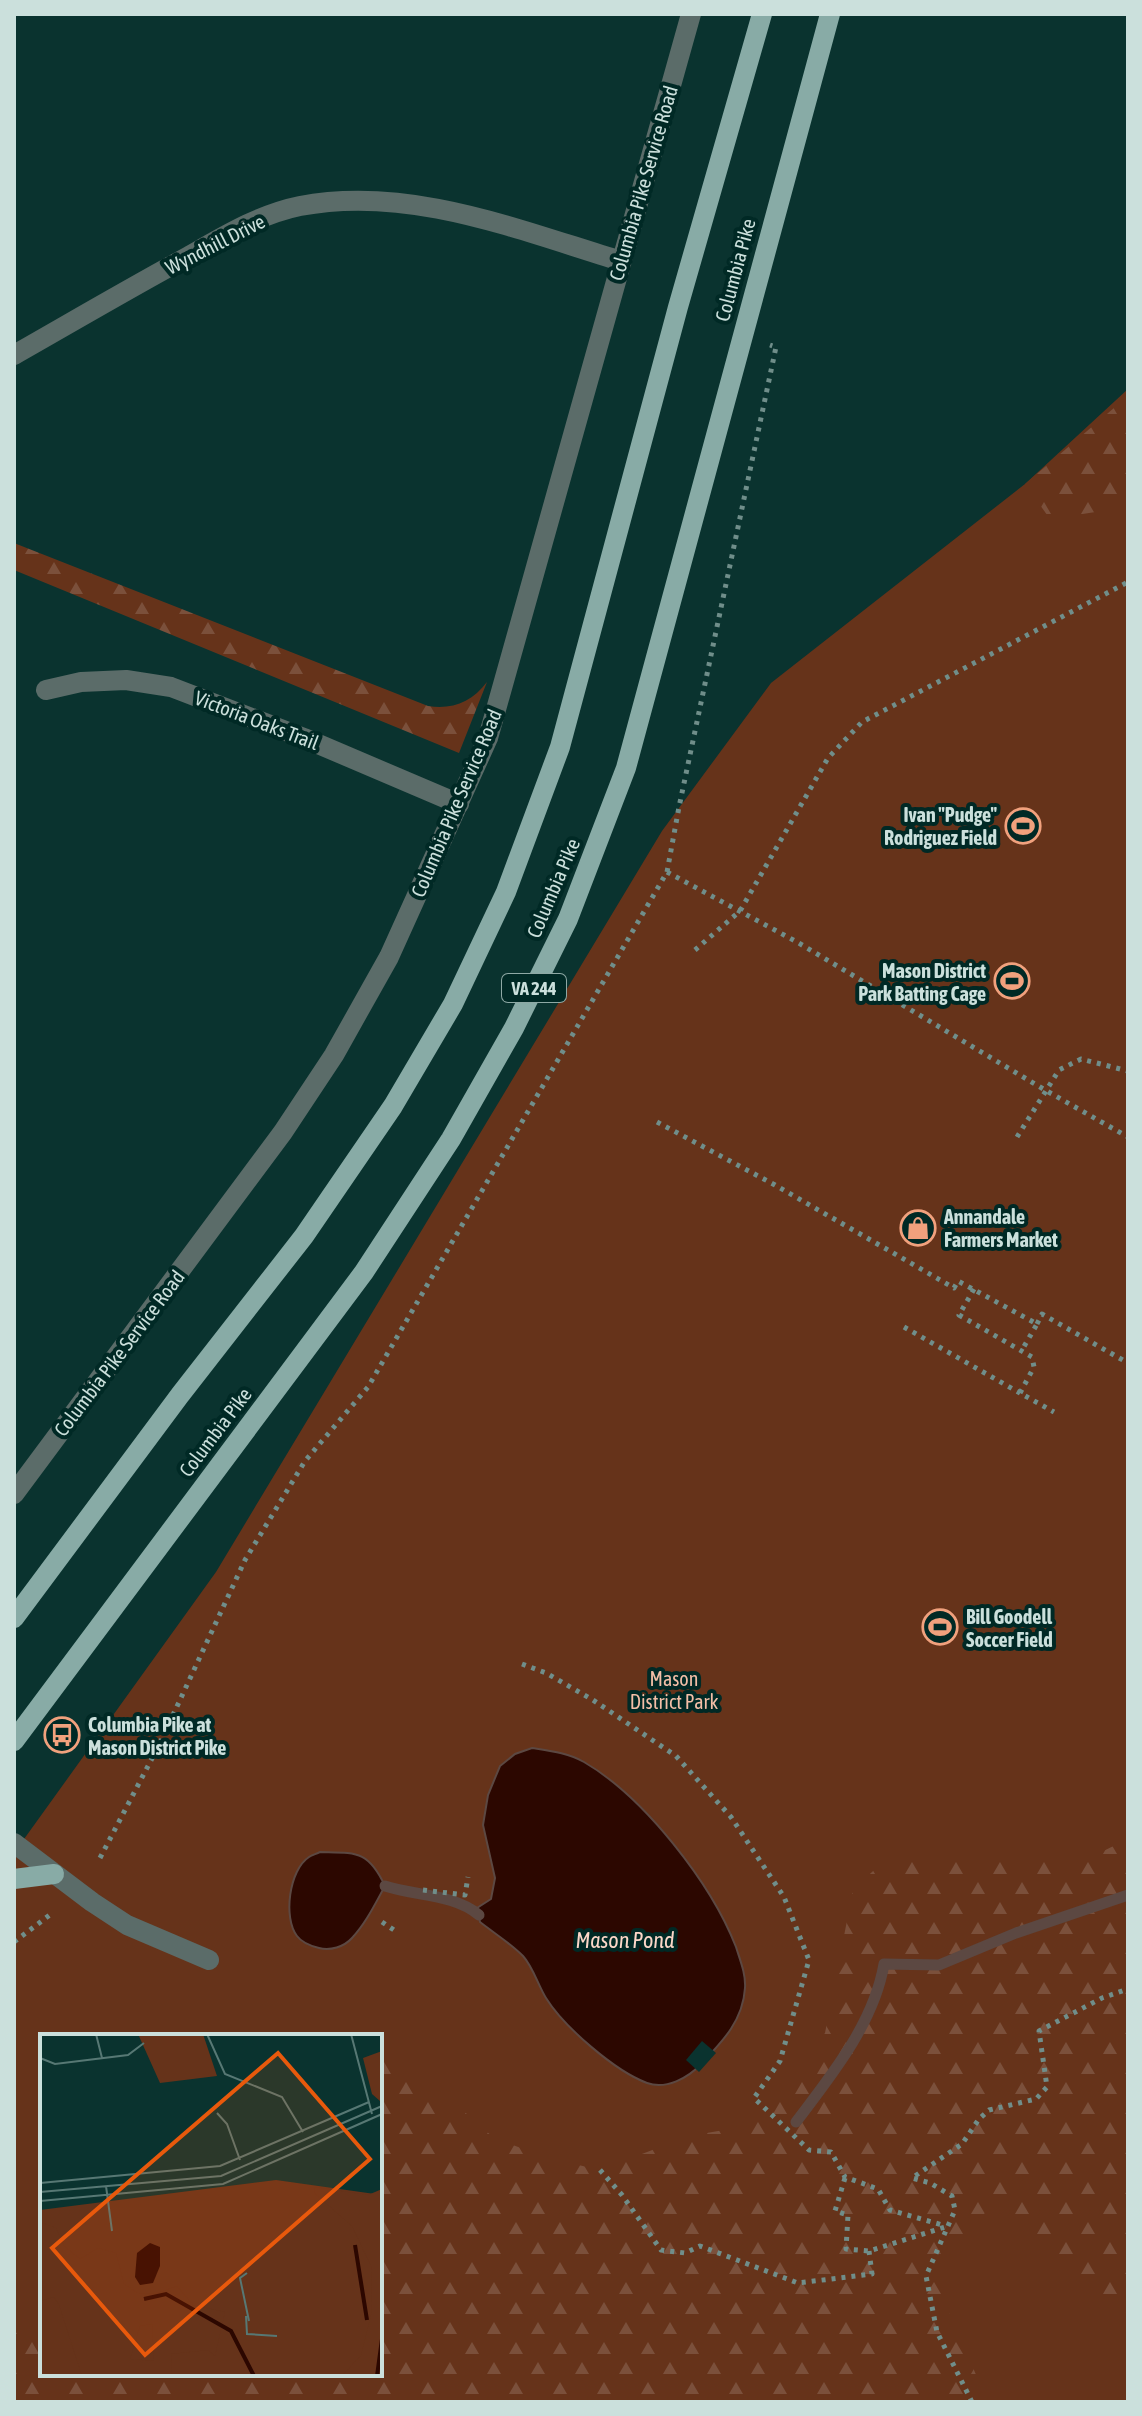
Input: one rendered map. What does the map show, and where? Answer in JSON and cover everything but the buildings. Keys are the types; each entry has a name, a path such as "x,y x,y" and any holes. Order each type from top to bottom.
{"main road":[{"name":"Columbia Pike","path":"14,1618 180,1395 304,1236 393,1106 453,1004 506,892 560,747 678,307 762,14"},
{"name":"Columbia Pike","path":"14,1741 364,1272 459,1125 514,1028 568,919 626,768 830,14"},
{"path":"14,1879 54,1874"}],"street":[{"name":"Columbia Pike Service Road","path":"14,1494 283,1132 334,1055 389,957 459,804 488,738 691,14"},
{"name":"Wyndhill Drive","path":"14,355 251,222 298,206 342,201 409,204 475,216 621,261"},
{"name":"Victoria Oaks Trail","path":"46,690 81,682 126,680 171,687 304,738 459,804"},
{"path":"14,1843 127,1925 209,1960"}],"path":[{"path":"695,950 740,911 828,758 862,722 1128,582"},
{"path":"667,872 797,942 1128,1137"},
{"path":"1017,1137 1059,1070 1081,1059 1128,1071"},
{"path":"657,1122 775,1185 954,1288 958,1281 1037,1324"},
{"path":"974,1289 959,1315 1032,1357 1034,1367 1020,1393"},
{"path":"1022,1350 1042,1314 1128,1363"},
{"path":"904,1327 1054,1412"},
{"path":"100,1858 160,1743 245,1560 305,1461 368,1387"},
{"path":"522,1664 546,1673 593,1700 676,1756 731,1817 784,1897 809,1960 780,2061 754,2098 809,2150 831,2152 845,2177 878,2189 890,2210 946,2226"},
{"path":"423,1890 465,1895 468,1877"},
{"path":"14,1942 51,1914"},
{"path":"382,1922 397,1932"},
{"path":"972,2402 937,2332 926,2276 955,2210 952,2196 930,2183 912,2178 962,2144 989,2110 1036,2099 1047,2087 1039,2031 1102,1998 1128,1989"},
{"path":"600,2170 661,2250 685,2253 700,2246 798,2283 872,2274 867,2251"},
{"path":"845,2177 835,2211 848,2215 846,2249 867,2251 946,2226"}],"green space":[{"name":"Mason District Park","path":"1128,389 1128,2402 14,2402 14,1853 216,1572 662,831 771,683 1025,484"},
{"path":"1128,396 1128,507 1050,519 1025,484"},
{"path":"14,543 428,706 445,707 461,703 475,695 487,682 459,753 14,570"},
{"path":"1128,1839 1128,2314 1039,2254 990,2207 958,2245 941,2295 988,2402 14,2402 14,2327 40,2335 40,2376 382,2376 382,2059 459,2107 494,2138 548,2158 600,2170 689,2136 730,2129 777,2098 825,2033 853,1890 891,1854 1093,1856"}],"water":[{"name":"Mason Pond","path":"532,1748 584,1762 630,1797 693,1870 725,1922 742,1967 745,1983 743,2000 730,2030 696,2069 683,2078 662,2085 647,2083 620,2069 591,2047 554,2009 523,1956 480,1922 477,1908 491,1899 495,1878 483,1825 488,1795 500,1766 515,1754"},
{"path":"320,1852 360,1856 373,1866 385,1886 352,1938 332,1949 301,1941 290,1918 290,1895 297,1872 302,1863"}],"pier":[{"path":"702,2041 716,2053 699,2072 686,2060"}],"waterway":[{"path":"385,1886 446,1899 479,1915"},
{"path":"796,2122 837,2067 861,2028 879,1986 884,1964 939,1965 1016,1933 1128,1895"}],"place":[{"name":"Ivan \"Pudge\" Rodriguez Field","path":"1023,826"},
{"name":"Mason District Park Batting Cage","path":"1012,981"},
{"name":"Annandale Farmers Market","path":"918,1228"},
{"name":"Bill Goodell Soccer Field","path":"940,1627"},
{"name":"Columbia Pike at Mason District Pike","path":"62,1735"}]}
